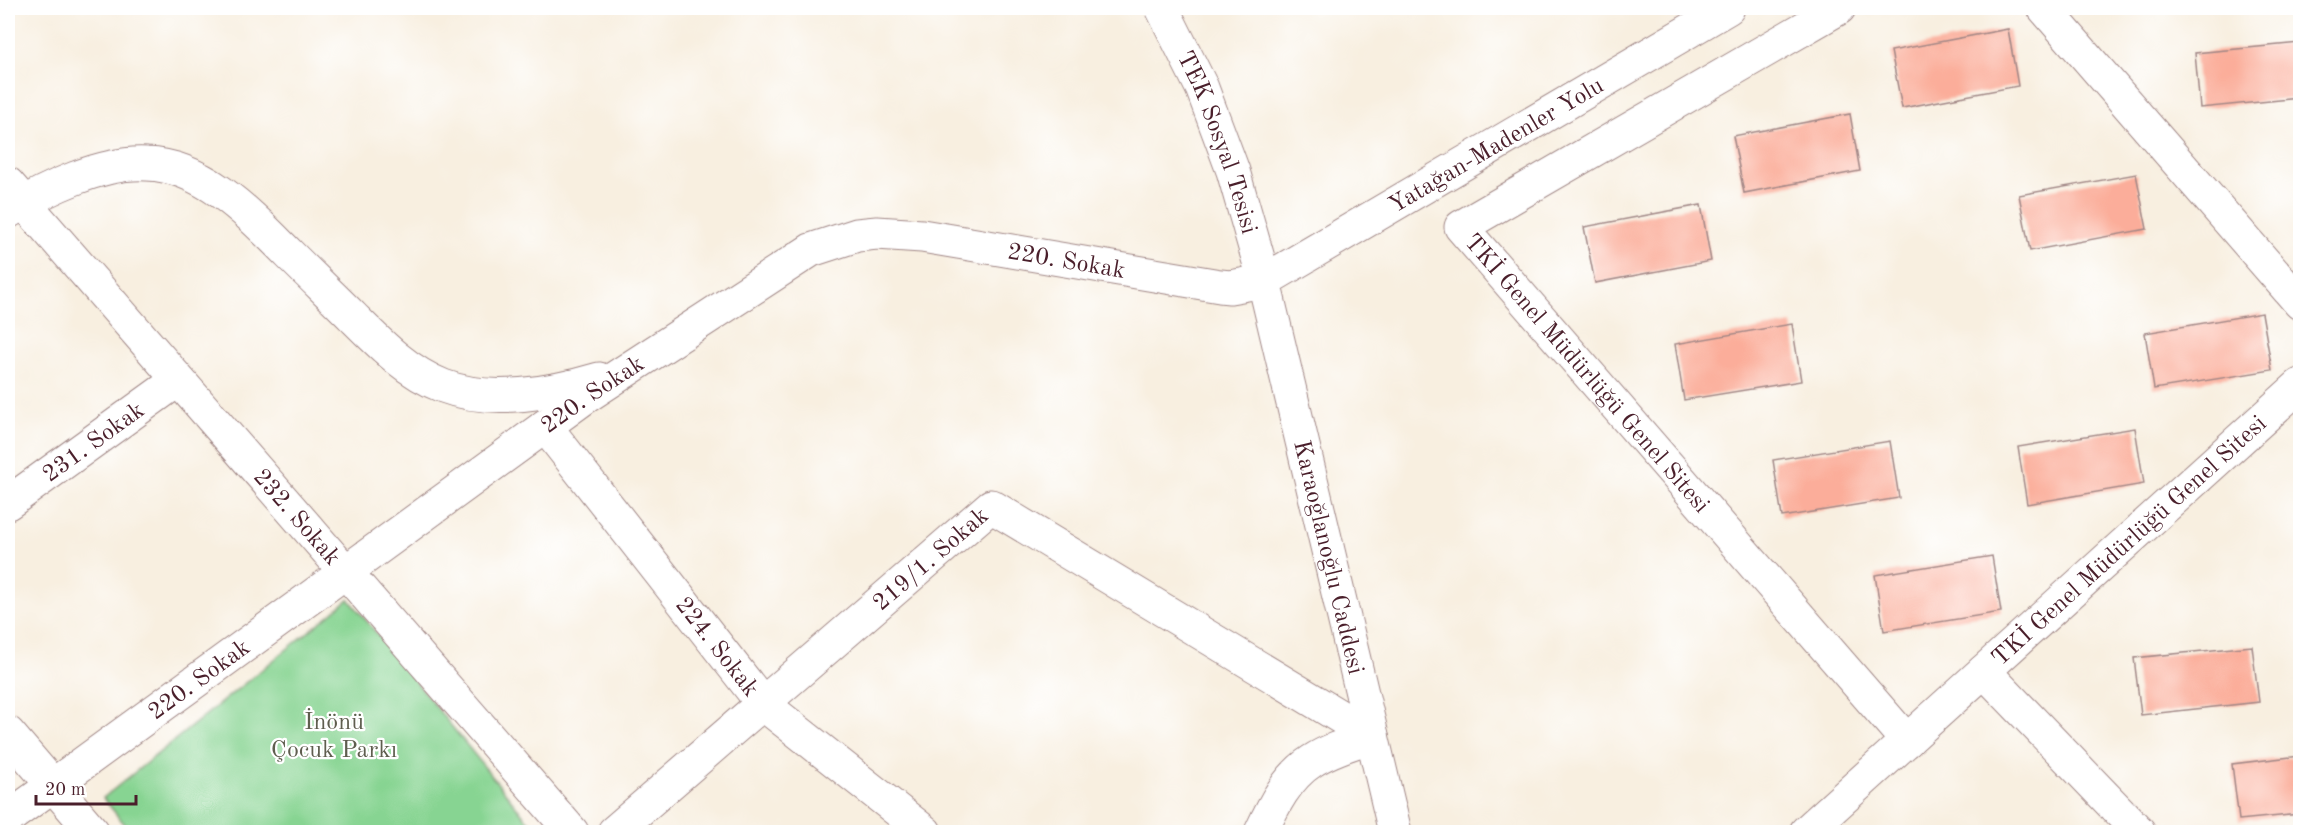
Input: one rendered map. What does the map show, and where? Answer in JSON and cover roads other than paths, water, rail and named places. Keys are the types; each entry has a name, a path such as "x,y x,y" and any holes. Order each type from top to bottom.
{"street":[{"name":"TEK Sosyal Tesisi","path":"1162,8 1202,88 1233,171 1264,281"},
{"name":"Yatağan-Madenler Yolu","path":"1264,281 1728,8"},
{"name":"TKİ Genel Müdürlüğü Genel Sitesi","path":"1839,8 1461,227 1907,741"},
{"path":"2044,8 2301,303"},
{"name":"232. Sokak","path":"572,832 178,380 13,199 95,170 119,165 148,164 176,169 202,180 231,199 381,345 418,374 444,387 482,394 524,394 566,389 626,371"},
{"name":"220. Sokak","path":"8,818 545,426 811,250 857,235 922,236 1220,286 1230,287 1264,281"},
{"name":"Karaoğlanoğlu Caddesi","path":"1264,281 1395,832"},
{"name":"231. Sokak","path":"8,503 178,380"},
{"name":"TKİ Genel Müdürlüğü Genel Sitesi","path":"1806,832 2301,385"},
{"name":"224. Sokak","path":"545,426 763,704 925,832"},
{"name":"219/1. Sokak","path":"614,832 991,506 1372,736"},
{"name":"TKİ Genel Müdürlüğü Genel Sitesi","path":"1984,671 2139,832"},
{"path":"8,733 93,832"},
{"path":"1261,832 1276,801 1293,778 1311,761 1333,749 1372,736"}],"park label":[{"name":"İnönü Çocuk Parkı","path":"334,735"}]}
